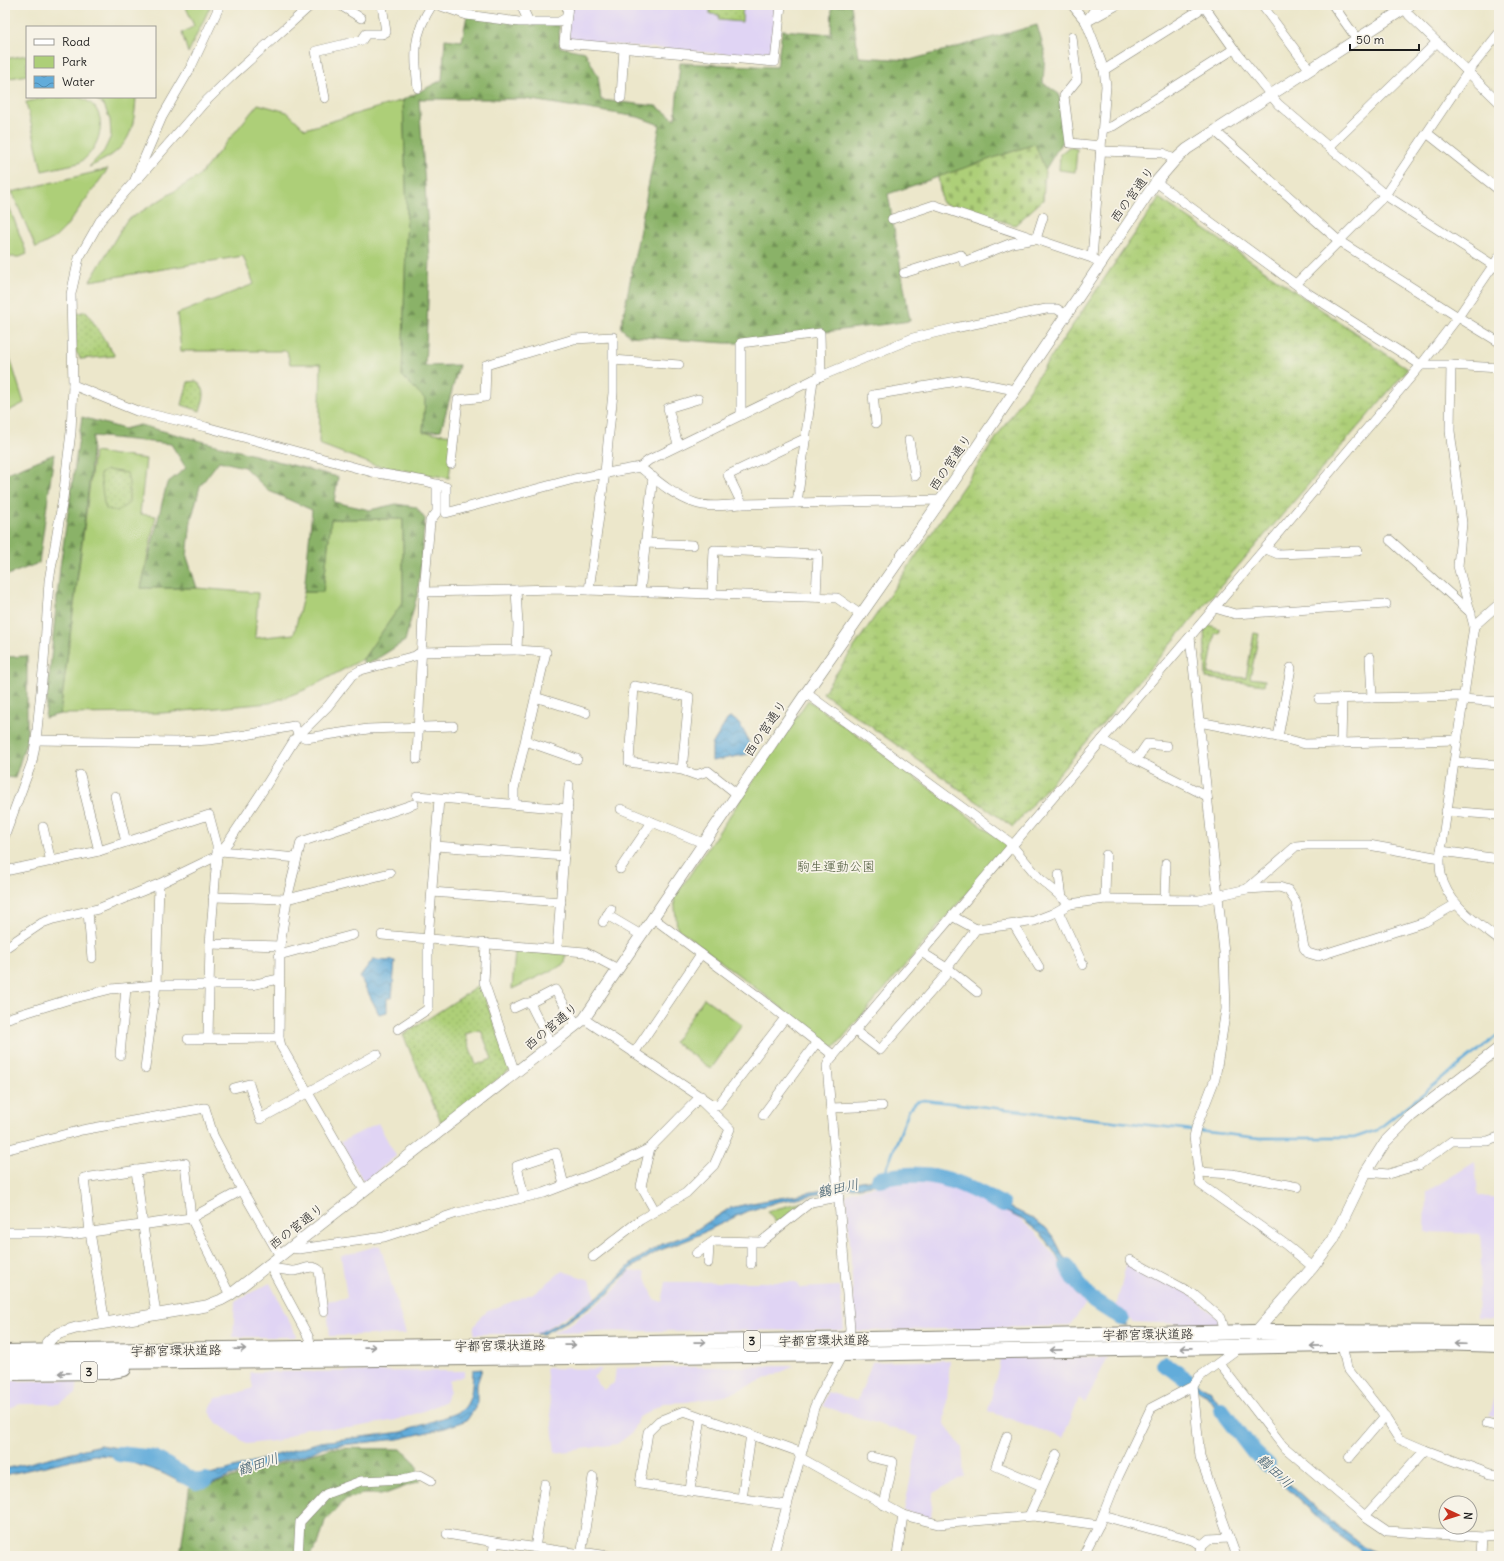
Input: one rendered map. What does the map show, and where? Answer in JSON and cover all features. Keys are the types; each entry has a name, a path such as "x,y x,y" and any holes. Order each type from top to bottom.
{"main road":[{"name":"宇都宮環状道路","path":"312,1354 1225,1332 1499,1333"},
{"name":"3","path":"5,1343 130,1345 173,1355"},
{"name":"宇都宮環状道路","path":"5,1352 173,1355 842,1354 1439,1343 1499,1345"},
{"name":"宇都宮環状道路","path":"5,1363 173,1355"},
{"name":"3","path":"5,1373 105,1372 173,1355"}],"street":[{"path":"134,182 162,117 191,67 220,5"},
{"path":"5,835 32,762 36,740 44,661 49,581 63,498 71,432 73,385 71,294 79,258 100,221 203,104 310,5"},
{"path":"340,5 362,18"},
{"path":"325,98 316,51 362,40 366,34 382,34 386,32 382,5"},
{"path":"418,88 416,41 425,16 432,5"},
{"path":"438,5 467,15 519,22 559,22 566,18"},
{"path":"521,5 529,22"},
{"path":"568,5 564,43 775,62 781,5"},
{"path":"892,219 934,206 1096,260 1100,148 1106,86 1104,70 1086,22 1072,5"},
{"path":"1086,22 1098,5"},
{"path":"1086,22 1116,5"},
{"path":"1262,5 1310,70"},
{"path":"1333,5 1357,39"},
{"path":"1104,70 1204,6 1234,49 1278,104 1384,195 1496,267"},
{"path":"1406,6 1409,15 1499,102"},
{"name":"西の宮通り","path":"48,1343 52,1336 76,1328 206,1306 230,1295 270,1266 280,1256 580,1022 618,969 806,693 941,500 1066,315 1096,260 1156,182 1175,160 1187,149 1271,96 1406,6"},
{"path":"1296,284 1384,195 1468,72 1499,33"},
{"path":"1072,36 1077,80 1064,96 1070,143 1100,148 1163,153 1175,160"},
{"path":"1329,147 1437,42"},
{"path":"621,98 624,48"},
{"path":"1103,129 1113,126 1234,49"},
{"path":"1215,131 1339,240 1499,342"},
{"path":"1426,133 1499,190"},
{"path":"1156,182 1309,294 1421,365 1499,368"},
{"path":"1036,239 1043,217"},
{"path":"904,273 961,255 964,262 1012,243 1036,239"},
{"path":"773,1556 818,1396 842,1354 848,1340 850,1329 827,1066 833,1055 1266,549 1421,365 1496,267 1499,257"},
{"path":"418,759 424,592 430,521 442,513 574,479 605,472 640,467 649,460 817,378 921,335 1046,309 1057,310 1066,315"},
{"path":"742,415 741,343 820,333 817,378 806,438 797,503"},
{"path":"451,464 458,400 485,397 486,365 574,339 613,337 612,393 605,472 589,590"},
{"path":"612,360 679,365"},
{"path":"1450,365 1450,431 1462,523 1458,566 1474,626 1440,855 1441,874 1448,893 1456,904 1499,940"},
{"path":"876,423 873,395 964,380 1015,390"},
{"path":"73,385 137,411 206,427 372,472 437,484 442,513"},
{"path":"678,446 668,408 698,399"},
{"path":"742,504 728,475 806,438"},
{"path":"909,440 915,476"},
{"path":"640,467 680,496 696,504 715,506 742,504 941,500"},
{"path":"640,592 653,477"},
{"path":"1390,540 1471,613"},
{"path":"645,543 693,546"},
{"path":"1266,549 1278,554 1358,551"},
{"path":"712,595 714,550 818,554 816,597"},
{"path":"424,592 554,589 837,598 861,615"},
{"path":"516,590 518,624 517,650"},
{"path":"1215,608 1235,614 1386,604"},
{"path":"1474,626 1498,606"},
{"path":"1190,637 1224,952 1226,1009 1215,1079 1195,1132 1200,1184 1286,1244 1312,1267"},
{"path":"5,948 48,921 64,916 88,912 159,884 219,854 265,787 294,739 328,706 352,676 361,670 415,656 421,652 517,650 546,652 514,789 514,805"},
{"path":"1370,657 1372,698"},
{"path":"1278,737 1291,668"},
{"path":"682,770 689,697 634,686 629,762 682,770 696,775 708,771 737,794"},
{"path":"806,693 1008,841 1038,878 1070,904"},
{"path":"535,697 586,713"},
{"path":"1319,699 1463,698 1499,702"},
{"path":"1341,743 1342,699"},
{"path":"1199,722 1278,737 1305,744 1457,740"},
{"path":"36,740 176,742 209,740 246,735 294,726 299,735 306,738 368,729 453,726"},
{"path":"1102,740 1136,760 1207,796"},
{"path":"526,741 577,759"},
{"path":"1136,760 1147,744 1167,746"},
{"path":"1454,762 1499,765"},
{"path":"80,775 99,851"},
{"path":"557,949 569,785"},
{"path":"115,796 126,842"},
{"path":"398,1029 428,1009 428,939 436,846 438,799"},
{"path":"364,1190 284,1053 279,1038 280,951 287,899 301,842 416,800 438,799 568,809"},
{"path":"621,809 703,843"},
{"path":"1446,811 1499,816"},
{"path":"5,871 99,851 209,815 219,854 213,897 210,944 208,1038"},
{"path":"620,869 652,822"},
{"path":"43,827 51,862"},
{"path":"1247,889 1296,846 1369,845 1440,855 1499,859"},
{"path":"436,846 564,856"},
{"path":"219,854 297,858"},
{"path":"1105,899 1106,855"},
{"path":"1165,900 1166,863"},
{"path":"213,897 287,899 390,873"},
{"path":"1059,875 1062,898"},
{"path":"145,1068 156,985 159,884"},
{"path":"952,916 976,929 1014,925 1034,921 1058,911 1070,904 1105,899 1199,900 1247,889 1279,887 1288,890 1296,902 1304,948 1308,953 1318,956 1425,922 1456,904"},
{"path":"432,892 561,902"},
{"path":"1058,911 1083,965"},
{"path":"88,912 92,958"},
{"path":"607,915 641,935"},
{"path":"653,918 833,1055"},
{"path":"1014,925 1039,967"},
{"path":"854,1030 880,1050 948,969 976,929"},
{"path":"210,944 280,951 354,935"},
{"path":"382,935 585,952 618,969"},
{"path":"486,943 484,982 515,1073"},
{"path":"921,952 948,969 977,992"},
{"path":"634,1052 701,954"},
{"path":"5,1019 100,990 156,985 251,985 279,979"},
{"path":"120,1055 126,988"},
{"path":"514,1008 525,1003 530,1003 554,990 580,1022 634,1052 699,1097 711,1104 718,1105 785,1018"},
{"path":"530,1003 551,1045"},
{"path":"188,1039 279,1038"},
{"path":"763,1115 817,1042"},
{"path":"1083,1556 1099,1525 1118,1477 1151,1408 1193,1386 1199,1377 1240,1347 1257,1332 1333,1240 1366,1172 1385,1142 1410,1116 1499,1048"},
{"path":"234,1088 249,1084 260,1119 377,1054"},
{"path":"291,1248 299,1249 384,1237 456,1213 544,1192 564,1185 614,1166 650,1148 699,1097"},
{"path":"593,1257 640,1220 686,1193 714,1165 730,1129 699,1097"},
{"path":"831,1108 882,1106"},
{"path":"5,1150 82,1130 205,1108 213,1135 242,1190 280,1256"},
{"path":"1366,1172 1388,1174 1419,1165 1452,1141 1488,1141 1499,1137"},
{"path":"650,1148 641,1186 655,1211"},
{"path":"524,1197 517,1166 556,1154 564,1185"},
{"path":"105,1323 90,1232 84,1178 185,1163 191,1218 230,1295"},
{"path":"136,1170 142,1226 156,1314"},
{"path":"1198,1172 1232,1174 1298,1188"},
{"path":"5,1232 47,1232 70,1235 191,1218 242,1190"},
{"path":"696,1254 714,1241 761,1242 811,1202 839,1195"},
{"path":"751,1242 751,1264"},
{"path":"708,1263 709,1245"},
{"path":"1130,1260 1193,1294 1221,1318 1225,1332"},
{"path":"270,1266 293,1271 312,1267 319,1270 324,1312"},
{"path":"270,1266 309,1338 312,1354"},
{"path":"1342,1345 1347,1368 1385,1416 1399,1439 1490,1474 1499,1475"},
{"path":"1219,1363 1283,1446 1365,1516 1387,1531 1482,1537 1499,1536"},
{"path":"1193,1386 1200,1457 1236,1556"},
{"path":"787,1505 640,1484 648,1432 659,1421 684,1411 797,1451 801,1458 903,1516 938,1524 1029,1516 1099,1525"},
{"path":"1349,1458 1385,1416"},
{"path":"690,1490 701,1417"},
{"path":"1487,1424 1499,1426"},
{"path":"742,1498 751,1434"},
{"path":"1007,1436 996,1466 1042,1486"},
{"path":"1365,1516 1425,1450"},
{"path":"1029,1516 1057,1454"},
{"path":"871,1457 893,1462 884,1505"},
{"path":"298,1556 300,1522 326,1494 361,1481 403,1479 420,1475 431,1481"},
{"path":"582,1555 593,1477"},
{"path":"535,1548 545,1484"},
{"path":"897,1556 903,1516"},
{"path":"1103,1516 1192,1540 1202,1545"},
{"path":"447,1534 582,1555 588,1553 609,1556"},
{"path":"1482,1537 1482,1554"},
{"path":"1200,1556 1202,1545 1210,1539 1229,1538"},
{"path":"492,1556 495,1542"}],"shaded area":[{"path":"570,5 778,5 772,58 573,41 567,35"},
{"path":"378,1123 396,1156 364,1182 341,1142"},
{"path":"1475,1162 1478,1196 1499,1198 1499,1319 1477,1318 1480,1262 1482,1258 1480,1234 1425,1232 1426,1192"},
{"path":"910,1180 927,1180 947,1184 1013,1214 1036,1233 1063,1268 1077,1294 1085,1305 1069,1326 855,1331 846,1196 852,1191"},
{"path":"380,1245 406,1334 330,1336 326,1301 347,1298 341,1256"},
{"path":"1127,1261 1191,1295 1219,1319 1218,1325 1133,1322 1116,1307"},
{"path":"562,1271 590,1280 596,1298 537,1334 473,1334 474,1327 480,1317 488,1311 536,1292"},
{"path":"629,1271 644,1272 654,1299 662,1302 666,1282 796,1282 800,1288 840,1286 844,1330 552,1333 573,1322 613,1292"},
{"path":"270,1283 296,1335 295,1337 233,1337 235,1301"},
{"path":"1108,1357 1085,1403 1079,1398 1063,1438 988,1411 1001,1358"},
{"path":"950,1360 945,1424 962,1448 964,1476 933,1493 931,1518 904,1511 919,1437 823,1406 827,1392 858,1400 872,1362"},
{"path":"795,1366 725,1396 686,1402 663,1403 638,1418 632,1433 617,1444 555,1453 546,1368 602,1369 593,1377 603,1390 614,1383 616,1368"},
{"path":"464,1371 464,1376 449,1381 450,1392 444,1402 426,1410 396,1420 350,1428 305,1428 281,1440 247,1444 217,1423 209,1412 215,1398 229,1396 253,1388 250,1372"},
{"path":"1499,1378 1499,1418 1489,1416"},
{"path":"78,1380 76,1394 58,1404 18,1404 5,1412 5,1381"}],"green space":[{"path":"185,5 211,5 188,53 182,33 194,26"},
{"path":"710,5 743,5 742,22 719,20 719,15 710,14"},
{"path":"832,5 851,5 859,57 910,60 1037,25 1045,53 1043,83 1059,94 1068,137 1060,145 1045,170 1035,144 888,194 910,321 741,343 630,336 621,328 660,125 638,117 525,99 419,99 430,259 425,366 459,365 441,430 423,432 425,399 402,376 407,213 403,100 442,80 445,39 462,41 467,15 559,22 560,47 585,52 598,76 601,100 656,106 675,119 680,63 777,67 782,30 831,34"},
{"path":"26,55 26,75 5,79 5,59"},
{"path":"44,98 82,98 86,100 94,106 99,114 100,132 92,150 79,163 42,171 26,102"},
{"path":"94,98 136,98 133,123 126,141 112,155 89,167 104,151 111,136 110,120 104,105"},
{"path":"403,100 407,213 402,376 425,399 423,432 454,435 449,478 374,465 319,444 321,364 290,364 287,351 181,351 177,314 254,284 243,256 90,281 126,221 199,176 258,104 287,112 305,129"},
{"path":"1035,144 1045,170 1043,200 1015,225 942,203 938,177"},
{"path":"1069,147 1077,149 1075,172 1059,170 1060,154"},
{"path":"108,169 65,228 55,238 36,248 12,192"},
{"path":"1159,198 1408,369 1013,827 823,693"},
{"path":"7,201 27,254 20,257 5,257"},
{"path":"86,311 115,356 81,359 76,352 75,314"},
{"path":"5,342 24,403 5,413"},
{"path":"196,381 204,391 204,398 200,411 182,405 188,382"},
{"path":"82,417 124,429 140,425 338,477 334,502 370,510 396,504 416,507 425,519 418,592 405,641 364,667 363,659 403,602 403,519 331,519 323,592 304,592 312,510 269,491 244,467 219,461 200,486 191,521 187,557 197,588 141,588 167,483 186,468 171,444 93,436 90,476 60,714 45,718 60,567"},
{"path":"94,452 146,459 140,514 156,516 141,588 197,588 258,593 255,638 294,634 304,592 323,592 331,519 403,519 403,602 363,659 307,689 270,703 162,713 60,714"},
{"path":"54,454 39,563 5,576 5,474"},
{"path":"107,470 127,473 129,482 129,503 118,511 106,509 104,503 100,474"},
{"path":"1209,625 1220,629 1219,633 1215,633 1208,674 1246,678 1254,633 1259,634 1250,678 1265,680 1264,685 1206,678 1204,629"},
{"path":"27,656 27,739 15,778 5,777 5,657"},
{"name":"駒生運動公園","path":"808,700 1008,845 834,1048 677,928 674,898"},
{"path":"515,951 566,954 565,964 512,989"},
{"path":"480,985 511,1069 441,1122 403,1035","holes":["481,1030 492,1059 476,1065 465,1034"]},
{"path":"704,998 742,1025 711,1069 674,1042"},
{"path":"802,1202 780,1222 775,1222 768,1211"},
{"path":"332,1448 401,1449 416,1463 420,1481 385,1494 363,1494 346,1499 325,1521 318,1545 310,1556 180,1556 190,1484 206,1486"}],"water":[{"path":"730,718 739,724 744,732 749,743 749,754 712,761 712,745 727,720"},
{"path":"373,960 395,961 392,998 387,998 387,1012 379,1014 360,977"},
{"path":"915,1173 936,1174 947,1177 1030,1217 1046,1228 1054,1238 1083,1294 1118,1315 1127,1326 1122,1326 1109,1314 1087,1304 1078,1296 1055,1253 1041,1234 1023,1220 940,1180 915,1177 777,1202 745,1212 690,1239 658,1251 633,1267 618,1281 609,1293 570,1320 543,1334 537,1334 566,1319 596,1298 632,1263 660,1245 688,1235 730,1208 845,1186 861,1181"},
{"path":"1162,1363 1210,1391 1247,1445 1322,1514 1366,1548 1380,1554 1426,1556 1369,1556 1331,1530 1249,1452 1236,1437 1207,1396 1160,1368"},
{"path":"482,1369 477,1384 477,1405 467,1420 445,1428 398,1439 323,1447 311,1453 237,1474 206,1486 180,1482 162,1473 113,1456 94,1455 5,1475 5,1469 100,1445 113,1447 145,1457 179,1473 197,1479 320,1442 402,1432 459,1412 464,1409 471,1394 473,1370"}],"waterway":[{"path":"1198,1131 1259,1138 1354,1138 1377,1130 1499,1034"},
{"path":"883,1178 909,1110 916,1102 924,1100 1193,1130"},
{"name":"鶴田川","path":"879,1179 915,1175 944,1178 972,1189 1003,1205"},
{"name":"鶴田川","path":"1067,1266 1076,1281 1090,1298 1121,1318"},
{"name":"鶴田川","path":"1164,1364 1189,1381"},
{"name":"鶴田川","path":"1221,1409 1254,1452 1268,1465"},
{"name":"鶴田川","path":"119,1454 154,1458 196,1482 205,1480"}]}
